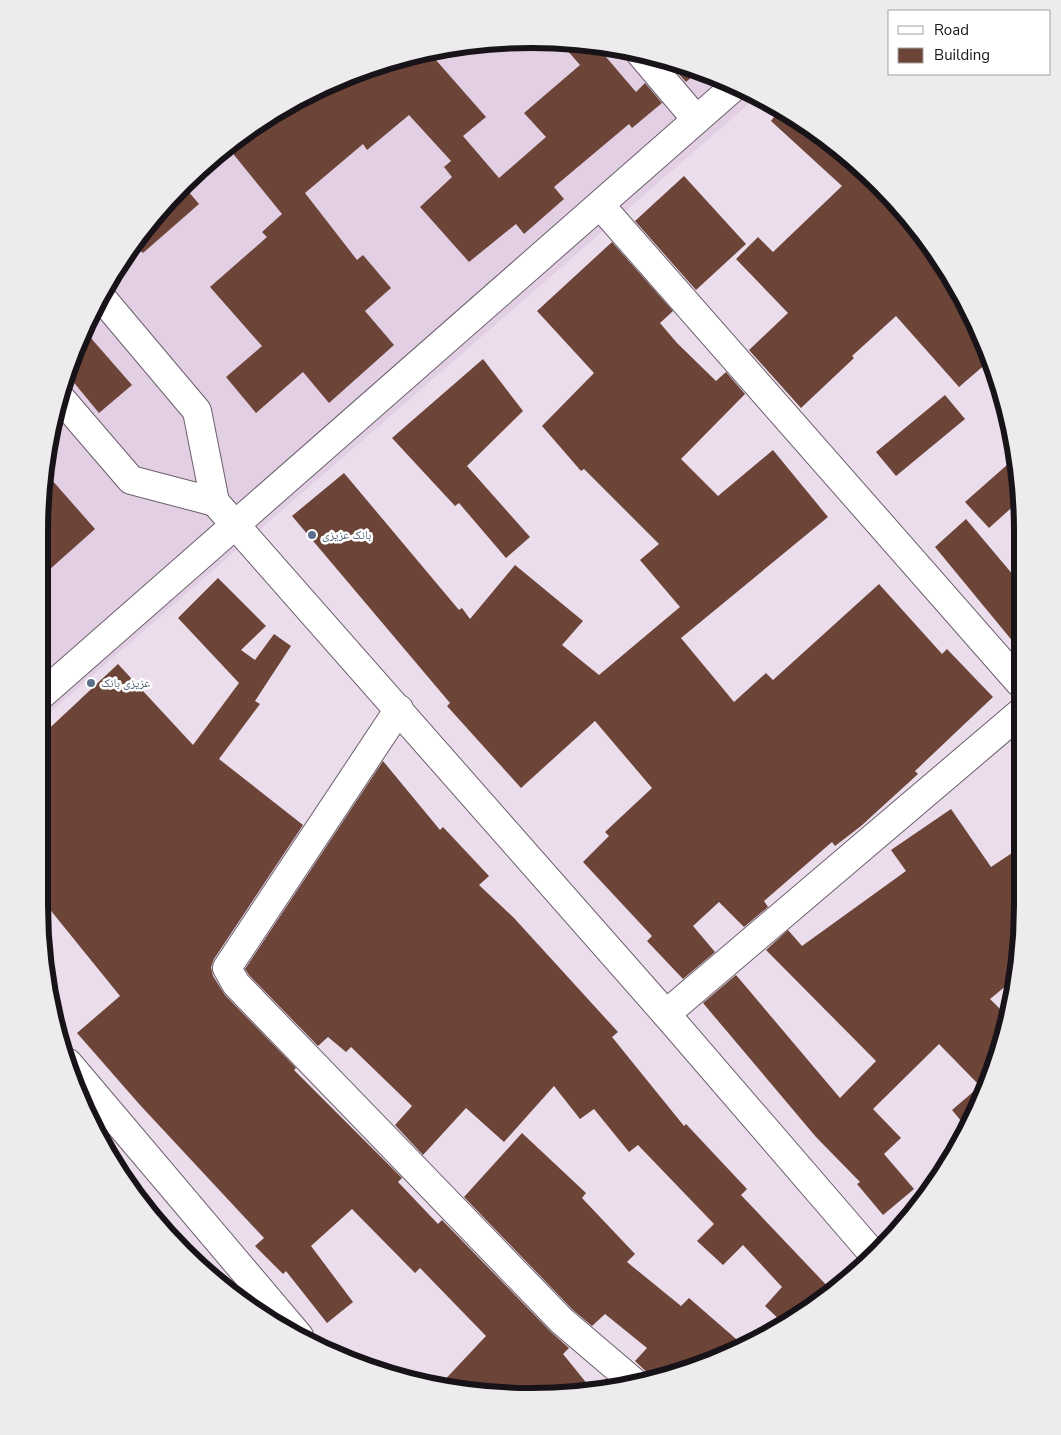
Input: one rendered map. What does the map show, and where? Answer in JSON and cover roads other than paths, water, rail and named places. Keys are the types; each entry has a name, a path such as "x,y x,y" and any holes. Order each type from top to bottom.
{"street":[{"path":"648,62 696,119"},
{"path":"48,689 729,90"},
{"path":"600,205 1014,675"},
{"path":"105,302 197,411 215,502"},
{"path":"65,403 130,480 215,502 236,524 666,1014 869,1249"},
{"path":"399,709 227,968 236,984 562,1321 628,1377"},
{"path":"666,1014 1014,718"},
{"path":"79,1076 287,1322"}],"place":[{"name":"بانک عزیزی","path":"312,535"},
{"name":"عزیزی بانک","path":"91,683"}]}
